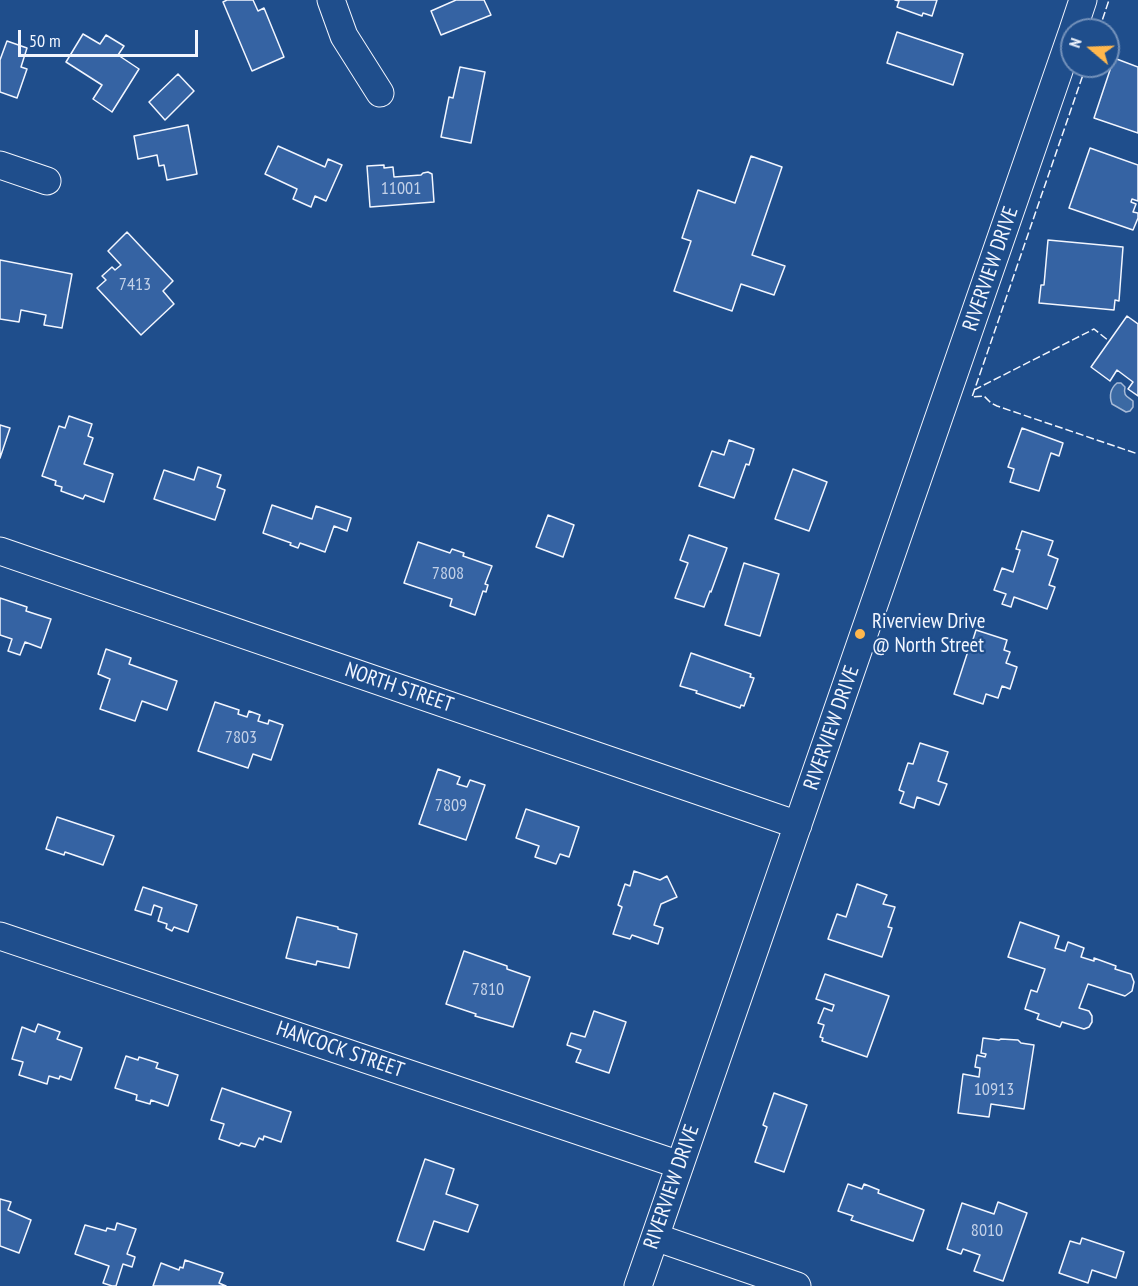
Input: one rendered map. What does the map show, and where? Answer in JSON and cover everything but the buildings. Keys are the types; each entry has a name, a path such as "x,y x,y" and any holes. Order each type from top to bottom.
{"street":[{"path":"331,0 344,36 380,93"},
{"name":"RIVERVIEW DRIVE","path":"1077,18 1083,0"},
{"name":"RIVERVIEW DRIVE","path":"638,1286 1060,69"},
{"path":"0,165 47,181"},
{"name":"NORTH STREET","path":"0,551 798,825"},
{"name":"HANCOCK STREET","path":"0,936 680,1165"},
{"path":"655,1237 797,1286"}],"water":[{"path":"1117,383 1125,387 1125,394 1133,401 1130,411 1126,412 1112,404 1111,393"}],"fence":[{"path":"1103,18 1109,0"},
{"path":"1082,78 972,397 984,396 997,406 1138,454"},
{"path":"974,390 1094,329 1109,341"}],"place":[{"name":"Riverview Drive @ North Street","path":"860,634"}]}
